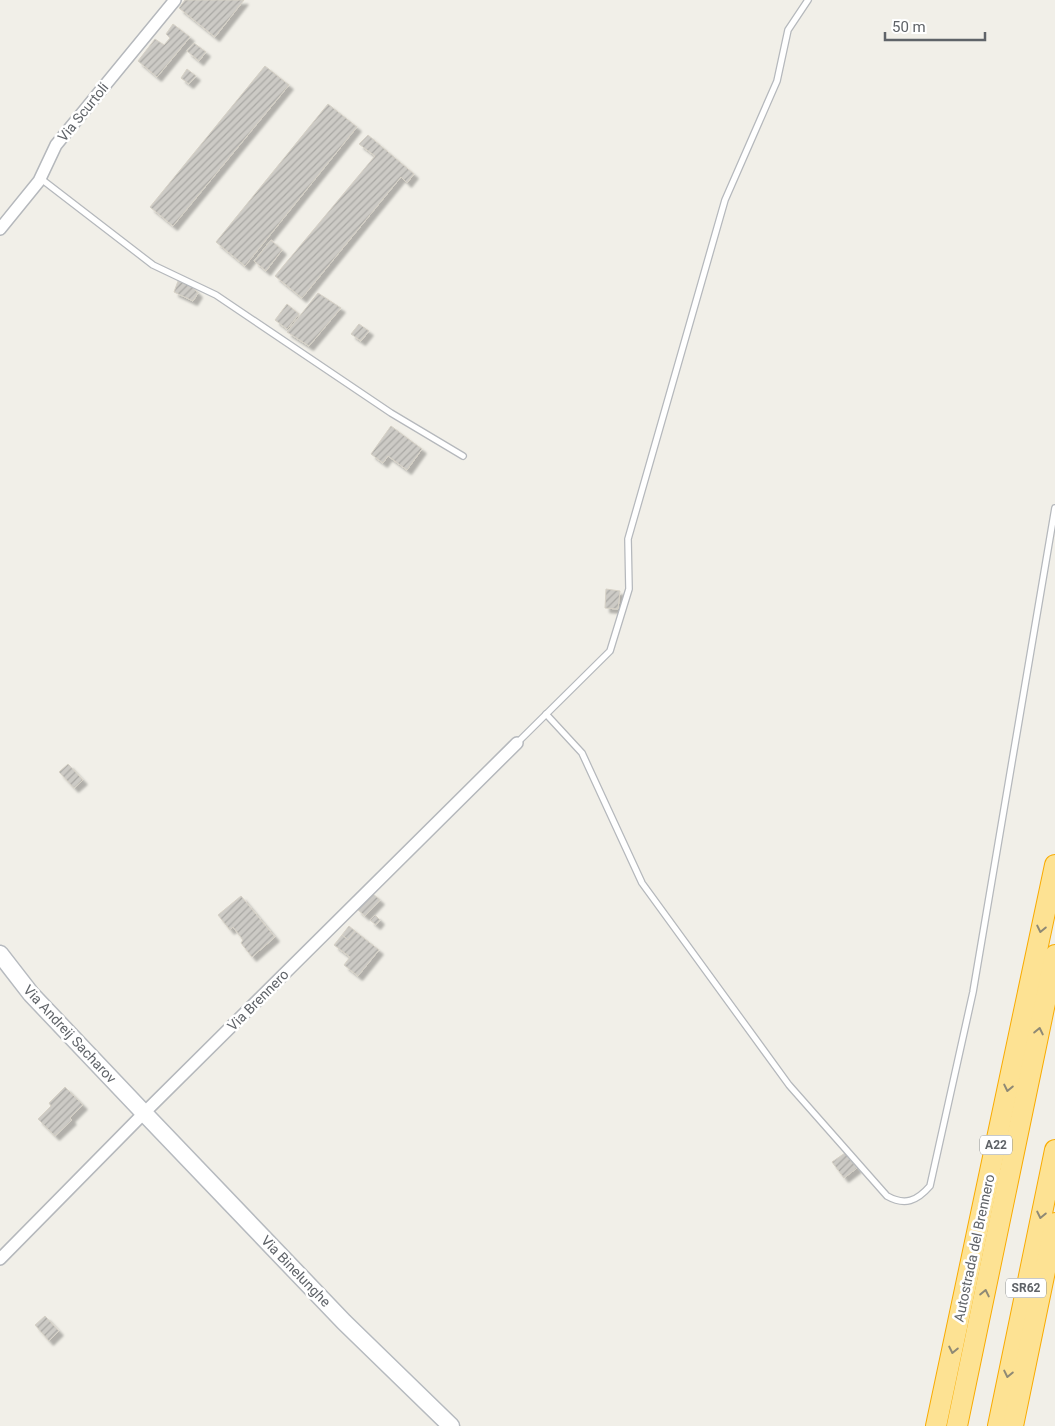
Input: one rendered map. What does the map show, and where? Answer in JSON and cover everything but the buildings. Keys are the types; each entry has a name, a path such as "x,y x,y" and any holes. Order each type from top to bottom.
{"highway":[{"name":"Autostrada del Brennero","path":"936,1426 1055,864"},
{"name":"Autostrada del Brennero","path":"957,1426 1055,955"},
{"name":"SR62","path":"998,1426 1055,1150"},
{"name":"SR62","path":"1013,1426 1055,1223"}],"street":[{"name":"Via Scurtoli","path":"0,229 40,178 56,145 175,0"},
{"name":"Via Brennero","path":"0,1258 144,1112 517,743"},
{"name":"Via Andreij Sacharov","path":"0,954 31,994 144,1112"},
{"name":"Via Binelunghe","path":"144,1112 344,1322 450,1426"}],"lane":[{"path":"517,743 610,651 629,589 628,539 725,200 777,81 788,30 808,0"},
{"path":"40,178 153,265 216,295 391,413 463,456"},
{"path":"546,714 582,753 642,883 789,1085 887,1196 896,1201 904,1202 914,1199 923,1194 930,1186 973,992 1055,508"}]}
